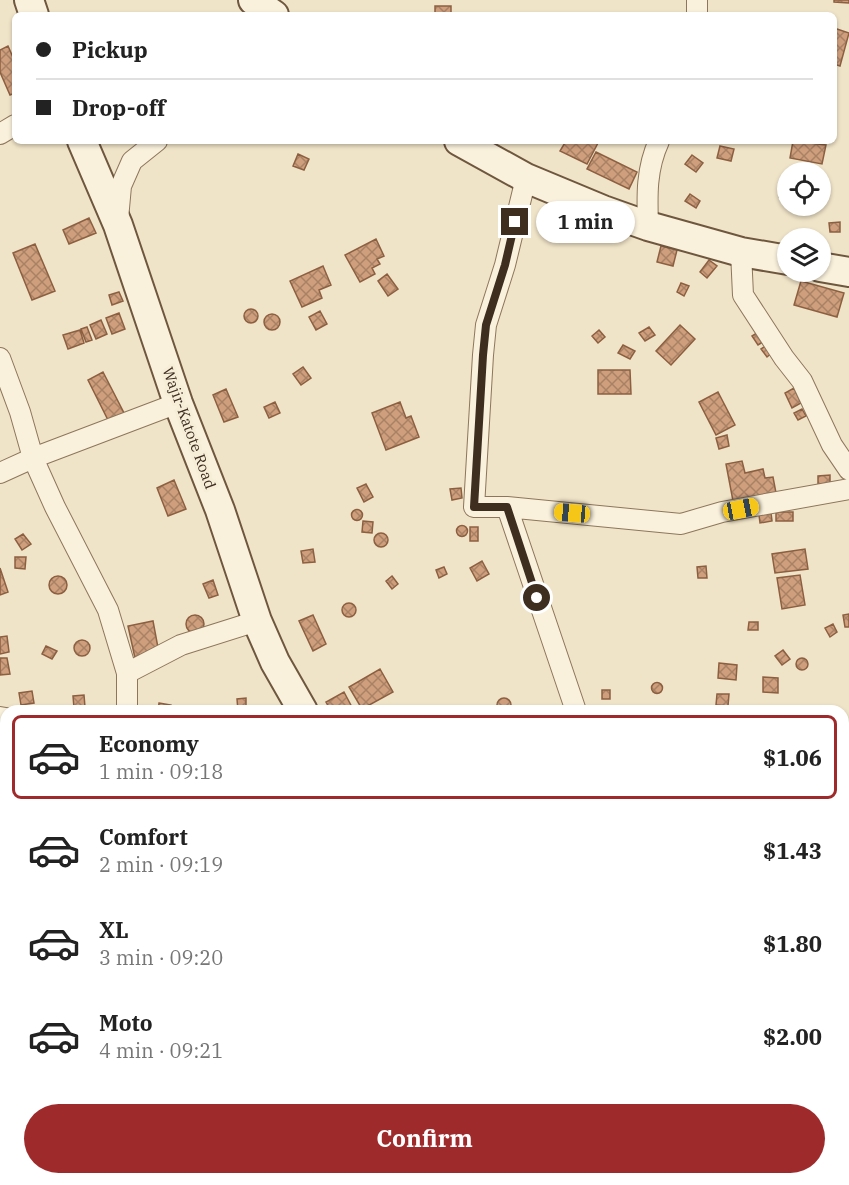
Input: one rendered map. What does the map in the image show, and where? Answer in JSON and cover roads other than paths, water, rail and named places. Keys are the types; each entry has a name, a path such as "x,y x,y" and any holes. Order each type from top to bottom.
{"street":[{"name":"Wajir-Katote Road","path":"83,144 118,225 178,403 220,510 257,621 275,662 300,705"},
{"path":"118,225 121,186 132,161 153,144"},
{"path":"464,144 526,178 603,210 648,226 741,252 777,258"},
{"path":"648,226 650,163 658,144"},
{"path":"526,178 505,265 486,325 474,507 507,507 681,524 722,512 849,489"},
{"path":"741,252 743,295 784,358 802,381 832,446 849,470"},
{"path":"831,269 849,272"},
{"path":"0,358 20,412 33,458 55,507 108,610 127,673 127,705"},
{"path":"0,473 33,458 178,403"},
{"path":"507,507 574,705"},
{"path":"127,673 181,645 257,621"}]}
